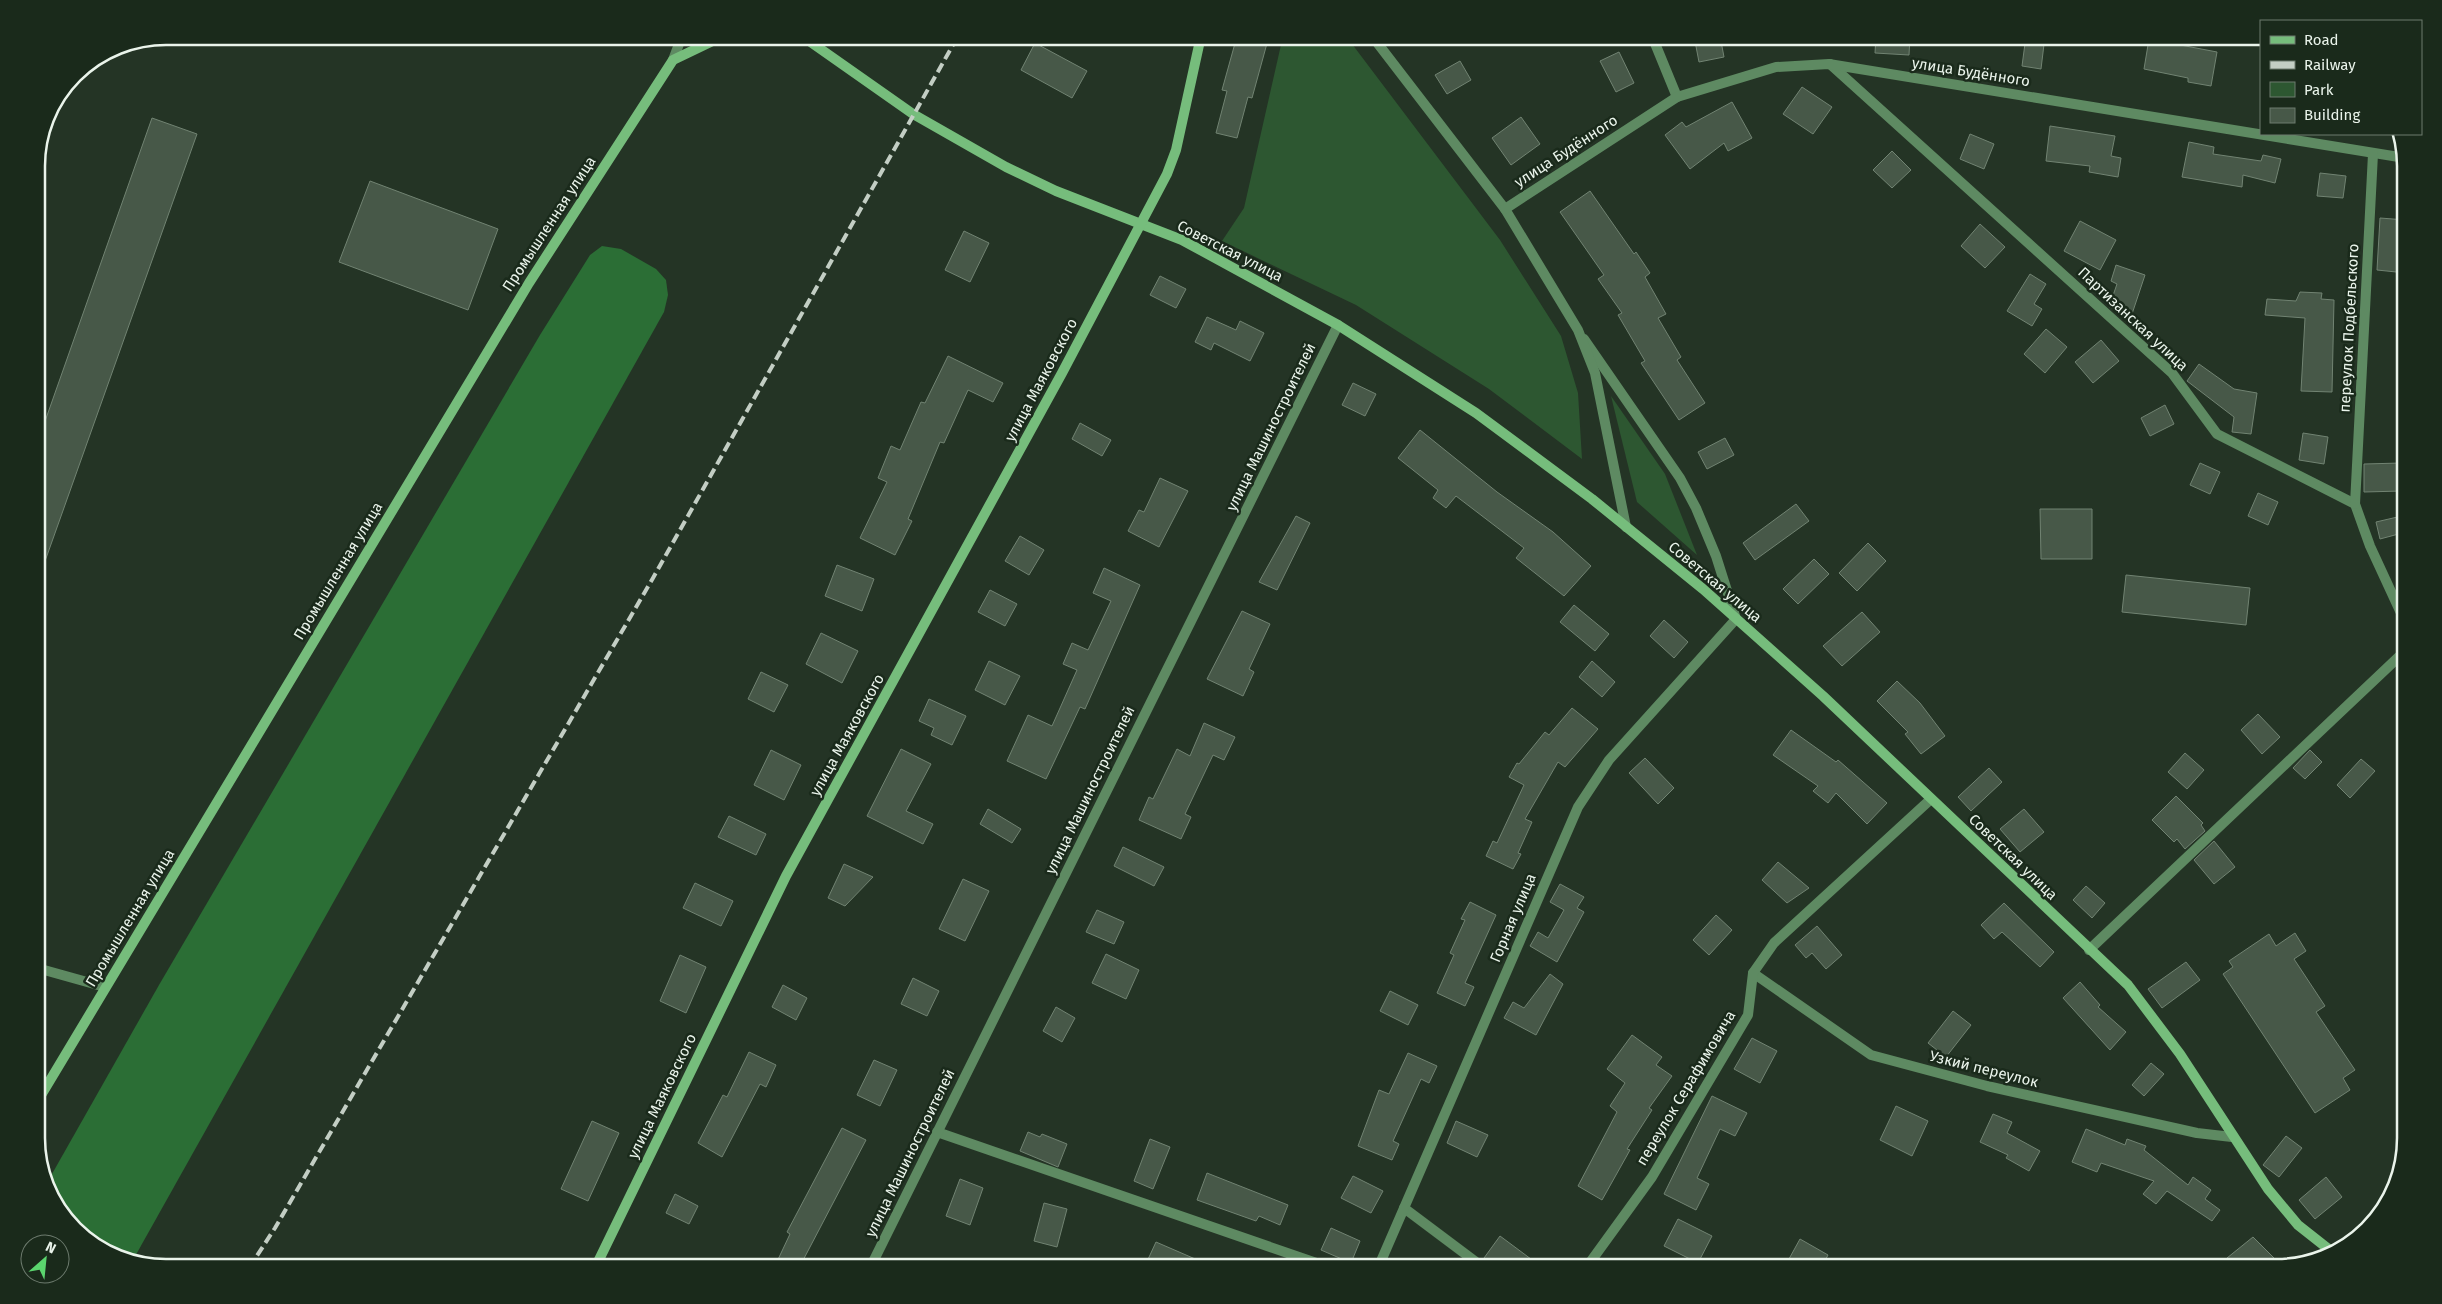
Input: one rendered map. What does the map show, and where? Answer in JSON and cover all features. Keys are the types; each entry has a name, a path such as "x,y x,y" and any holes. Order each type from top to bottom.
{"main road":[{"path":"673,60 704,45"},
{"name":"Советская улица","path":"815,45 913,114 1006,167 1056,191 1182,240 1338,325 1476,413 1626,527 1736,619 1823,696 2133,992 2180,1054 2232,1137 2268,1189 2298,1225 2326,1247"},
{"name":"улица Маяковского","path":"599,1259 786,876 1062,373 1167,174 1176,150 1199,45"},
{"name":"Промышленная улица","path":"45,1087 529,283 673,60"}],"street":[{"name":"Промышленная улица","path":"673,60 679,45"},
{"path":"1379,45 1505,209 1578,330 1680,478 1696,508 1716,556 1736,619"},
{"path":"1656,45 1677,97"},
{"name":"улица Будённого","path":"1505,209 1677,97 1776,66 1830,64 2397,157"},
{"name":"Партизанская улица","path":"1830,64 2172,373 2217,434 2355,504"},
{"name":"переулок Подбельского","path":"2355,504 2373,154"},
{"name":"улица Машиностроителей","path":"874,1259 1338,325"},
{"path":"1578,330 1595,373 1626,527"},
{"path":"2355,504 2370,546 2397,604"},
{"name":"Горная улица","path":"1382,1259 1578,807 1609,760 1736,619"},
{"path":"2088,950 2397,658"},
{"name":"переулок Серафимовича","path":"1593,1259 1652,1177 1748,1015 1753,973 1774,943 1931,799"},
{"path":"45,970 105,987"},
{"name":"Узкий переулок","path":"1753,973 1871,1056 1987,1086 2197,1133 2232,1137"},
{"path":"937,1132 1305,1259"},
{"path":"1404,1208 1472,1259"}],"green space":[{"path":"1281,45 1353,45 1500,240 1561,336 1578,393 1582,459 1489,389 1356,305 1222,241 1244,208"},
{"path":"602,246 621,249 656,269 666,280 668,295 664,312 136,1255 127,1253 99,1239 75,1218 65,1205 51,1176 159,985 540,335 590,255"},
{"path":"1611,396 1665,474 1697,555 1637,502"}],"building":[{"path":"1034,45 1039,45 1087,71 1072,98 1021,70"},
{"path":"1234,45 1267,45 1252,98 1248,97 1237,138 1216,133 1227,91 1222,90"},
{"path":"1696,45 1722,45 1724,57 1699,62"},
{"path":"1875,45 1910,45 1909,55 1875,53"},
{"path":"2025,45 2044,45 2041,69 2022,66"},
{"path":"2148,45 2180,45 2217,52 2211,86 2188,82 2188,78 2144,69"},
{"path":"1619,52 1634,83 1616,92 1600,61"},
{"path":"1460,61 1471,80 1447,94 1435,75"},
{"path":"1802,87 1832,107 1813,134 1783,114"},
{"path":"1732,102 1752,138 1728,151 1724,143 1690,169 1665,135 1682,122 1686,127"},
{"path":"1521,117 1540,144 1511,165 1492,138"},
{"path":"152,118 197,134 45,561 45,421"},
{"path":"2050,126 2115,136 2111,156 2121,158 2118,177 2089,172 2090,166 2046,161"},
{"path":"1970,134 1994,144 1984,169 1960,159"},
{"path":"2189,142 2214,147 2213,154 2261,161 2263,155 2281,159 2275,183 2243,175 2242,187 2182,177"},
{"path":"1892,151 1911,170 1892,188 1873,170"},
{"path":"2320,173 2346,176 2343,198 2317,196"},
{"path":"370,181 498,229 468,310 339,262"},
{"path":"1590,191 1634,254 1636,252 1650,273 1645,277 1666,314 1658,318 1681,357 1677,360 1705,403 1679,420 1641,363 1645,361 1618,315 1622,313 1598,279 1604,275 1560,212"},
{"path":"2380,218 2397,219 2397,272 2377,270"},
{"path":"2080,221 2116,240 2100,270 2064,251"},
{"path":"1980,224 2005,247 1985,268 1961,246"},
{"path":"964,231 989,243 970,282 945,270"},
{"path":"2116,265 2145,275 2132,314 2109,307 2117,284 2111,281"},
{"path":"2030,274 2046,284 2034,304 2042,309 2032,326 2007,311"},
{"path":"1160,276 1186,289 1176,308 1150,295"},
{"path":"2300,292 2322,293 2321,299 2334,300 2332,392 2301,391 2305,318 2265,315 2267,299 2296,301"},
{"path":"1207,317 1236,330 1240,321 1264,333 1250,361 1214,343 1211,350 1195,342"},
{"path":"2046,329 2067,347 2045,373 2024,354"},
{"path":"2101,340 2119,361 2093,383 2075,362"},
{"path":"948,356 1003,383 993,402 968,390 944,443 940,442 908,519 912,521 895,555 860,538 887,482 878,478 891,446 900,450 921,402 925,403"},
{"path":"2199,364 2234,389 2257,393 2251,434 2232,432 2234,417 2187,381"},
{"path":"1353,383 1376,394 1365,416 1342,405"},
{"path":"2165,405 2174,424 2150,436 2141,418"},
{"path":"1080,423 1111,440 1102,456 1072,439"},
{"path":"1420,430 1497,492 1553,532 1591,566 1564,596 1516,558 1524,548 1456,496 1446,508 1433,498 1438,490 1398,458"},
{"path":"2303,433 2328,437 2324,464 2299,460"},
{"path":"1725,438 1734,455 1707,469 1698,452"},
{"path":"2200,463 2220,472 2210,494 2190,485"},
{"path":"2397,463 2397,491 2364,492 2364,464"},
{"path":"1160,478 1188,491 1159,547 1128,531 1139,510 1144,512"},
{"path":"2258,493 2278,502 2268,525 2248,516"},
{"path":"1796,504 1809,521 1755,560 1743,543"},
{"path":"2040,509 2092,509 2092,559 2041,559"},
{"path":"1296,516 1310,523 1277,590 1259,582"},
{"path":"2397,517 2397,534 2380,539 2376,522"},
{"path":"1020,536 1044,550 1029,575 1005,561"},
{"path":"1868,543 1886,561 1857,591 1839,573"},
{"path":"1814,559 1829,574 1798,604 1783,589"},
{"path":"837,565 874,579 862,611 825,596"},
{"path":"1104,568 1140,585 1085,709 1080,707 1046,779 1007,761 1028,715 1052,726 1077,670 1063,664 1072,643 1088,650 1111,601 1093,593"},
{"path":"2126,575 2250,588 2246,625 2122,612"},
{"path":"990,590 1017,604 1005,626 978,612"},
{"path":"1574,605 1609,634 1595,651 1560,622"},
{"path":"1242,611 1270,624 1249,669 1254,672 1243,696 1207,679"},
{"path":"1862,612 1880,632 1842,666 1823,646"},
{"path":"1664,620 1688,642 1674,658 1650,636"},
{"path":"821,633 858,651 842,683 806,664"},
{"path":"989,661 1020,676 1005,705 975,690"},
{"path":"1592,661 1615,682 1602,697 1579,677"},
{"path":"761,672 788,685 774,712 748,699"},
{"path":"1897,681 1920,703 1945,736 1921,754 1905,734 1908,732 1877,701"},
{"path":"929,699 966,716 952,745 931,735 934,728 919,721"},
{"path":"1572,708 1598,729 1565,767 1558,762 1525,819 1532,822 1518,853 1521,854 1513,869 1486,856 1493,841 1497,843 1524,785 1509,777 1517,763 1519,764 1545,732 1549,735"},
{"path":"2258,714 2280,737 2262,754 2241,730"},
{"path":"1204,723 1235,737 1224,760 1213,755 1185,814 1191,817 1181,839 1139,820 1149,797 1153,799 1177,749 1190,756"},
{"path":"1791,730 1836,762 1838,760 1887,803 1867,824 1836,793 1828,803 1813,791 1818,786 1773,755"},
{"path":"901,749 931,764 906,811 933,824 923,844 867,816"},
{"path":"771,750 801,765 784,800 754,785"},
{"path":"2310,750 2322,762 2305,779 2293,768"},
{"path":"2185,753 2204,770 2187,789 2168,772"},
{"path":"1645,758 1674,788 1658,804 1629,773"},
{"path":"2361,759 2375,771 2350,798 2337,785"},
{"path":"1989,768 2002,782 1971,811 1958,797"},
{"path":"2176,796 2203,823 2201,825 2205,831 2185,849 2177,839 2174,842 2152,820"},
{"path":"988,809 1021,829 1012,843 980,824"},
{"path":"2024,809 2044,832 2020,852 2000,829"},
{"path":"729,816 766,834 756,855 718,837"},
{"path":"2214,841 2235,867 2214,884 2194,860"},
{"path":"1123,847 1164,867 1154,886 1114,866"},
{"path":"1778,862 1809,888 1787,903 1762,880"},
{"path":"844,864 873,877 845,906 828,898"},
{"path":"963,879 989,891 965,941 939,929"},
{"path":"695,883 733,901 721,926 683,908"},
{"path":"1560,884 1584,897 1577,908 1584,912 1557,962 1530,946 1538,932 1548,938 1564,910 1550,902"},
{"path":"2086,886 2105,903 2092,918 2073,900"},
{"path":"1470,902 1496,915 1465,983 1474,987 1465,1006 1437,993 1454,955 1450,953 1465,920 1461,919"},
{"path":"2004,903 2054,952 2040,967 2002,932 1994,939 1981,925"},
{"path":"1097,910 1124,922 1114,944 1086,932"},
{"path":"1716,915 1732,930 1709,955 1693,940"},
{"path":"1817,926 1842,955 1826,969 1812,953 1806,958 1795,945"},
{"path":"2295,933 2306,951 2294,959 2325,1006 2316,1012 2355,1070 2343,1078 2350,1090 2315,1113 2223,974 2233,967 2229,961 2269,934 2276,946"},
{"path":"1106,954 1139,970 1126,999 1092,983"},
{"path":"680,955 706,967 686,1013 660,1001"},
{"path":"2186,962 2200,980 2162,1008 2148,989"},
{"path":"1550,974 1563,984 1536,1035 1504,1018 1513,1002 1524,1008"},
{"path":"913,978 939,991 927,1016 901,1004"},
{"path":"2080,982 2100,1005 2098,1007 2126,1032 2110,1050 2063,998"},
{"path":"783,985 807,998 796,1020 772,1007"},
{"path":"1390,991 1418,1005 1408,1025 1380,1011"},
{"path":"1056,1007 1075,1018 1062,1042 1043,1031"},
{"path":"1953,1011 1971,1025 1946,1057 1928,1043"},
{"path":"1632,1035 1662,1057 1656,1065 1672,1076 1649,1108 1652,1110 1627,1149 1630,1150 1602,1200 1578,1186 1617,1112 1610,1106 1625,1083 1607,1069"},
{"path":"1752,1038 1777,1051 1760,1083 1734,1069"},
{"path":"749,1052 776,1065 766,1087 760,1084 722,1157 698,1143 723,1095 727,1097"},
{"path":"1408,1053 1437,1066 1429,1083 1421,1079 1393,1141 1399,1144 1392,1160 1358,1146 1379,1090 1389,1094"},
{"path":"874,1060 897,1070 880,1106 857,1095"},
{"path":"2151,1063 2164,1074 2144,1096 2132,1085"},
{"path":"1712,1096 1747,1113 1735,1136 1720,1129 1697,1178 1709,1184 1696,1210 1664,1194"},
{"path":"1896,1106 1928,1121 1912,1156 1880,1140"},
{"path":"1993,1114 2012,1122 2007,1133 2040,1151 2029,1171 2006,1158 2008,1155 1980,1142"},
{"path":"592,1121 619,1133 588,1201 561,1189"},
{"path":"1456,1121 1488,1135 1477,1157 1447,1143"},
{"path":"842,1128 866,1140 804,1259 778,1259 790,1234 787,1232"},
{"path":"2086,1129 2125,1145 2127,1139 2146,1146 2144,1150 2188,1185 2193,1177 2211,1190 2205,1199 2220,1210 2212,1221 2167,1191 2156,1204 2143,1194 2154,1181 2101,1163 2097,1172 2072,1162"},
{"path":"1028,1132 1040,1137 1042,1134 1067,1144 1058,1167 1020,1151"},
{"path":"2286,1136 2302,1148 2279,1177 2263,1165"},
{"path":"1150,1139 1170,1147 1153,1189 1134,1181"},
{"path":"1207,1173 1288,1205 1280,1225 1259,1216 1256,1221 1197,1200"},
{"path":"1353,1176 1383,1191 1371,1213 1341,1198"},
{"path":"2326,1177 2342,1197 2315,1219 2299,1200"},
{"path":"960,1179 983,1188 970,1225 946,1216"},
{"path":"675,1194 698,1206 689,1224 666,1213"},
{"path":"1044,1203 1067,1209 1057,1247 1034,1241"},
{"path":"1678,1219 1712,1236 1700,1259 1690,1259 1664,1246"},
{"path":"1331,1228 1360,1241 1353,1259 1342,1259 1321,1250"},
{"path":"1500,1236 1531,1259 1485,1259 1484,1258"},
{"path":"2253,1237 2275,1259 2228,1259"},
{"path":"1800,1239 1828,1255 1826,1259 1789,1259"},
{"path":"1156,1242 1195,1259 1148,1259"}],"railway":[{"path":"255,1259 275,1228 653,578 953,45"}]}
